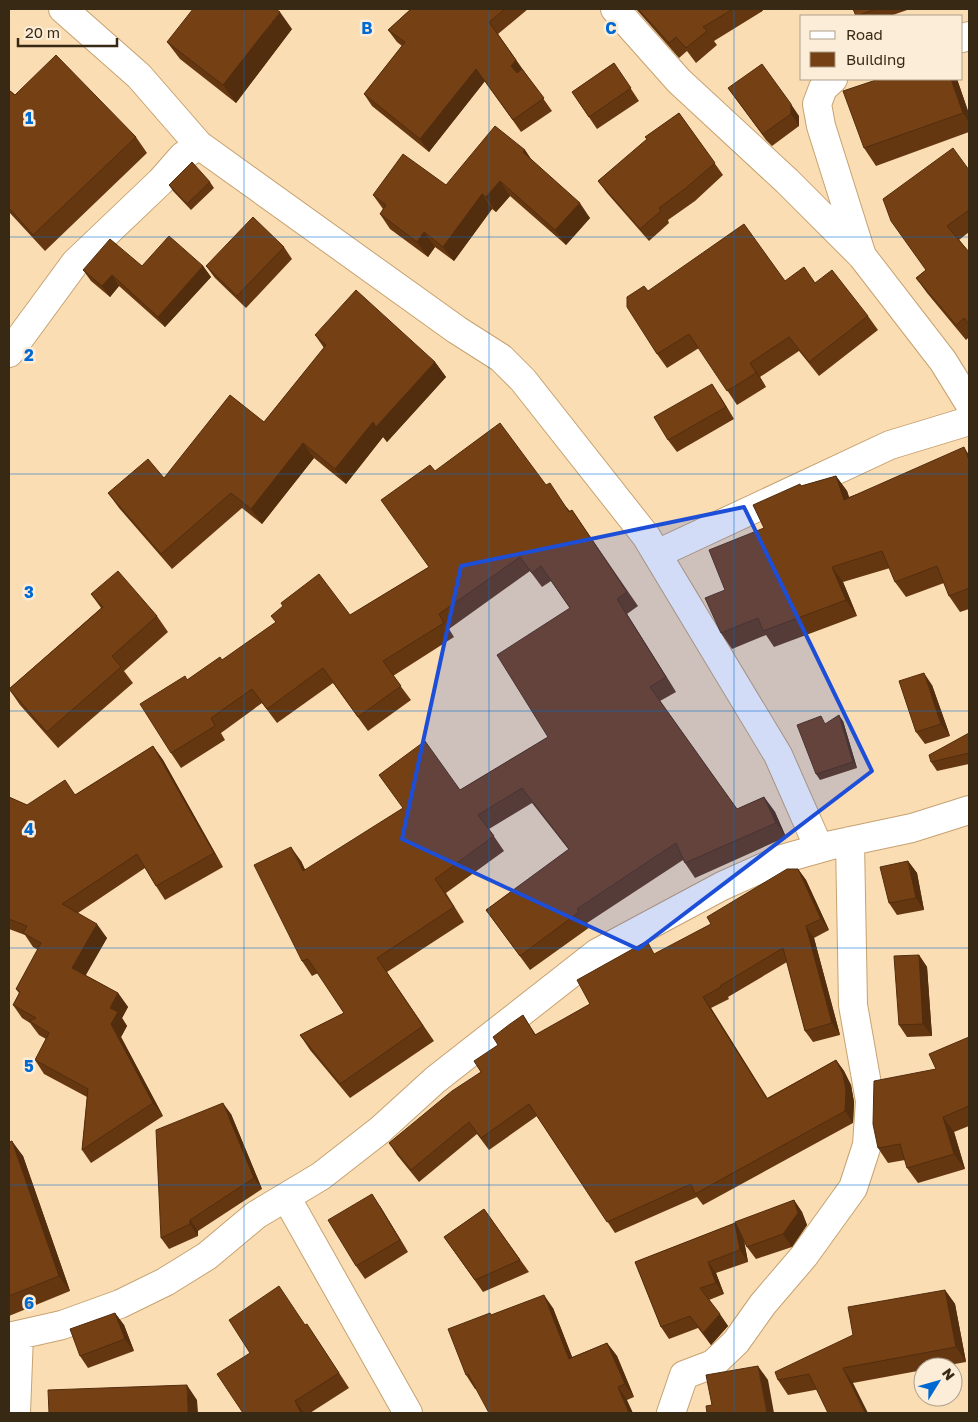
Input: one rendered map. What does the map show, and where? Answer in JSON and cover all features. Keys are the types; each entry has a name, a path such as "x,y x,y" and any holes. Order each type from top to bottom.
{"street":[{"path":"63,9 139,76 199,145 378,271 457,330 501,358 523,380 646,536 778,755 819,848"},
{"path":"615,9 679,81 787,181 862,256 943,362 969,403"},
{"path":"832,80 823,88 817,104 821,126 862,256"},
{"path":"9,353 75,263 161,181 182,156 199,145"},
{"path":"657,554 890,445 969,421"},
{"path":"16,1413 14,1336 62,1325 120,1304 165,1282 207,1256 256,1215 321,1176 380,1130 435,1080 598,953 722,886 782,859 819,848 912,828 969,810"},
{"path":"671,1413 684,1375 713,1364 736,1342 762,1304 804,1256 853,1188 867,1145 870,1101 853,1005 850,841"},
{"path":"286,1197 408,1413"}],"highlighted area":[{"path":"744,507 872,771 638,949 402,839 461,566"}],"building":[{"path":"193,9 276,9 280,12 223,85 167,42"},
{"path":"411,9 505,9 489,22 516,60 511,66 517,73 522,69 544,98 513,120 476,69 420,139 364,94 405,42 388,30"},
{"path":"638,9 733,9 703,27 707,31 686,48 676,37 669,43"},
{"path":"853,9 876,9 859,15 856,15"},
{"path":"56,55 136,137 33,235 9,208 9,90 15,95"},
{"path":"614,63 631,88 589,117 572,92"},
{"path":"762,64 791,104 791,114 763,134 728,88"},
{"path":"876,80 951,80 963,113 864,148 843,91"},
{"path":"679,113 715,163 659,208 661,211 640,229 598,181 647,139 645,137"},
{"path":"495,126 525,150 523,152 580,203 555,230 500,181 486,197 482,194 443,247 424,232 417,242 380,214 386,205 373,195 403,154 446,185"},
{"path":"953,148 969,170 969,210 947,226 969,252 969,324 964,318 956,325 916,278 926,270 891,221 883,199"},
{"path":"192,162 210,182 187,204 169,185"},
{"path":"253,217 284,247 237,296 206,266"},
{"path":"744,224 785,281 804,267 815,283 832,270 868,316 809,362 789,337 750,363 756,373 727,391 689,334 657,354 627,307 627,297 644,286 648,291"},
{"path":"169,236 203,266 158,317 112,275 102,286 83,270 110,239 142,266"},
{"path":"356,290 435,362 376,427 373,422 335,469 303,443 251,509 231,493 161,554 108,493 148,459 164,478 230,395 264,422 326,345 315,335"},
{"path":"712,384 726,407 668,440 654,417"},
{"path":"500,423 546,485 550,483 569,512 572,510 627,592 617,599 666,677 650,687 737,809 764,797 776,823 685,863 676,843 577,909 579,912 520,956 486,910 569,849 522,788 478,815 494,836 435,879 454,907 377,958 423,1026 340,1084 300,1035 344,1013 308,959 302,961 254,865 291,847 303,871 403,808 379,775 425,741 460,790 548,737 497,655 570,608 541,566 532,573 520,557 439,614 444,623 383,661 401,686 358,717 323,668 267,709 252,689 211,718 215,726 171,753 140,704 185,676 187,680 220,657 222,660 276,622 271,616 283,606 281,603 319,574 350,615 429,567 381,500 430,465 435,471"},
{"path":"964,447 969,460 969,588 949,596 937,566 895,582 882,551 832,567 846,600 763,631 758,618 721,633 705,598 725,590 709,550 764,528 753,505 800,484 801,486 836,476 844,500"},
{"path":"118,571 157,616 112,656 121,667 47,732 9,689 103,607 91,594"},
{"path":"924,673 941,724 916,732 899,681"},
{"path":"839,715 853,762 816,774 797,725 821,716 825,724"},
{"path":"969,733 969,753 931,762 929,755"},
{"path":"153,746 214,853 156,886 137,854 62,904 97,924 72,968 118,993 110,1008 118,1012 111,1024 153,1103 82,1150 88,1089 35,1060 49,1033 29,1021 36,1018 13,1005 20,992 16,989 41,943 23,933 27,926 9,919 9,797 27,805 65,780 75,795"},
{"path":"908,861 916,898 889,903 880,867"},
{"path":"787,869 798,869 821,919 806,926 832,1023 805,1031 783,948 703,997 767,1099 836,1060 843,1074 846,1090 845,1111 695,1194 691,1184 607,1222 529,1104 481,1138 469,1122 411,1170 389,1143 452,1091 481,1072 474,1061 498,1045 493,1037 523,1015 535,1035 590,1004 577,980 647,941 654,954 711,924 707,917"},
{"path":"919,955 923,1024 899,1025 894,956"},
{"path":"969,1037 969,1106 943,1117 954,1154 907,1168 900,1144 878,1148 873,1124 874,1081 936,1069 929,1054"},
{"path":"223,1103 254,1178 190,1220 190,1224 161,1238 156,1130"},
{"path":"12,1141 59,1276 9,1296 9,1142"},
{"path":"372,1194 400,1240 356,1266 328,1220"},
{"path":"794,1200 798,1213 783,1234 747,1247 735,1222"},
{"path":"484,1209 520,1260 475,1280 444,1237"},
{"path":"735,1223 740,1250 708,1262 716,1283 700,1288 720,1314 703,1333 690,1316 661,1327 635,1262"},
{"path":"279,1286 339,1373 295,1401 301,1413 243,1413 217,1374 250,1353 229,1320"},
{"path":"945,1290 956,1347 843,1368 865,1413 828,1413 809,1374 778,1380 775,1372 853,1335 848,1307"},
{"path":"544,1295 569,1359 607,1343 625,1384 618,1387 629,1413 489,1413 468,1374 466,1375 448,1329"},
{"path":"115,1313 125,1339 80,1356 70,1329"},
{"path":"758,1366 767,1413 707,1413 706,1406 712,1405 706,1375"},
{"path":"187,1385 188,1413 49,1413 48,1390"}]}
